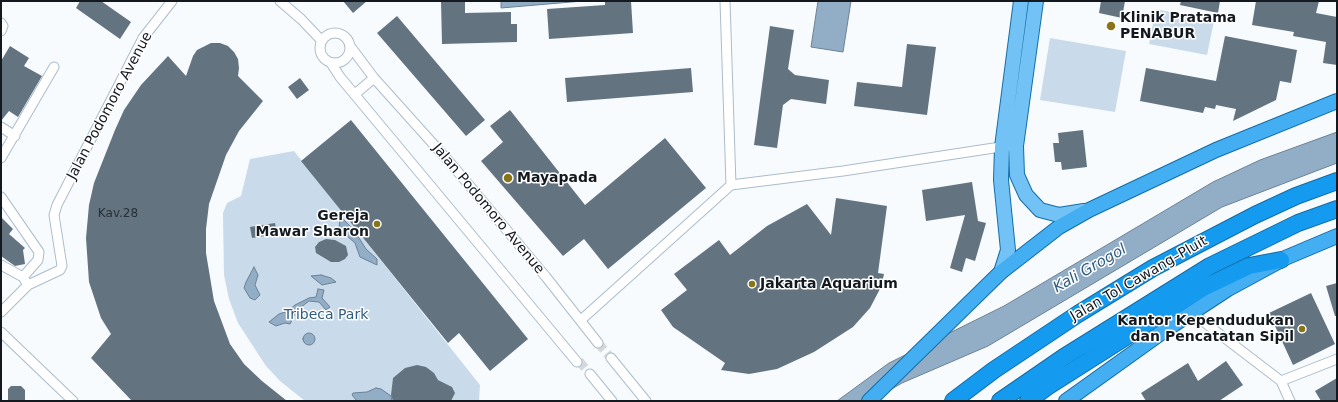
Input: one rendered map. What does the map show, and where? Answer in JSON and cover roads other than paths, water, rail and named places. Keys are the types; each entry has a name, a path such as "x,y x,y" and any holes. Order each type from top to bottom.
{"highway":[{"path":"869,401 1001,272 1059,227 1089,210 1216,150 1337,101"},
{"name":"Jalan Tol Cawang–Pluit","path":"953,401 994,370 1078,314 1153,268 1255,215 1296,196 1337,181"},
{"name":"Jalan Tol Cawang–Pluit","path":"1000,401 1064,357 1210,266 1298,223 1337,208"},
{"path":"1066,401 1128,356 1228,289 1281,260 1337,236"},
{"path":"1028,401 1047,387 1203,288 1249,266 1281,260"}],"main road":[{"path":"1021,1 1009,146 1019,181 1026,195 1037,208 1047,213 1059,215 1089,210"},
{"path":"1001,272 1008,250 1001,180 1009,146 1036,1"}],"street":[{"name":"Jalan Podomoro Avenue","path":"25,281 60,270 62,266 54,215 57,205 143,38 172,1"},
{"path":"280,1 301,19 321,40"},
{"path":"725,1 731,185"},
{"path":"338,33 346,38 350,46 348,56 341,62 331,63 327,61 321,54 321,40 328,34 338,33"},
{"name":"Jalan Podomoro Avenue","path":"350,46 374,78 453,166 581,320 598,343"},
{"name":"Jalan Podomoro Avenue","path":"331,63 548,329 578,361"},
{"path":"1,158 54,67"},
{"path":"355,94 374,78"},
{"path":"1,127 15,136"},
{"path":"581,320 731,185 843,171 1009,146"},
{"path":"1,196 39,252 38,260 25,281 1,312"},
{"path":"1,266 25,281"},
{"path":"1192,313 1281,381 1290,401"},
{"path":"1,332 73,401"},
{"path":"611,358 646,401"},
{"path":"1281,381 1337,359"},
{"path":"609,401 588,374 612,401"}],"water":[{"path":"501,1 583,1 501,8"},
{"path":"818,1 851,1 843,52 811,47"},
{"name":"Kali Grogol","path":"1337,132 1337,163 1222,207 988,346 902,383 871,401 837,401 889,363 1004,306 1213,182 1260,160"},
{"path":"340,218 342,218 354,230 366,249 377,259 377,265 360,257 355,243 339,229"},
{"path":"254,267 258,275 255,285 260,295 255,300 250,298 244,288"},
{"path":"321,275 331,278 336,282 322,285 311,276"},
{"path":"318,289 324,290 322,298 330,307 326,310 319,302 309,301 297,310 290,324 285,323 276,326 269,322 279,314 288,311 295,305 309,298 316,297"},
{"path":"307,333 311,333 315,339 311,345 307,345 303,341 303,337"},
{"path":"376,388 381,389 391,396 392,401 357,401 352,395 353,393 367,392"}],"tunnel":[{"path":"598,343 611,358"},
{"path":"579,361 590,374"}],"place":[{"name":"Klinik Pratama PENABUR","path":"1111,26"},
{"name":"Mayapada","path":"508,178"},
{"name":"Gereja Mawar Sharon","path":"377,224"},
{"name":"Jakarta Aquarium","path":"752,284"},
{"name":"Kantor Kependudukan dan Pencatatan Sipil","path":"1302,329"}],"park label":[{"name":"Tribeca Park","path":"326,315"}]}
